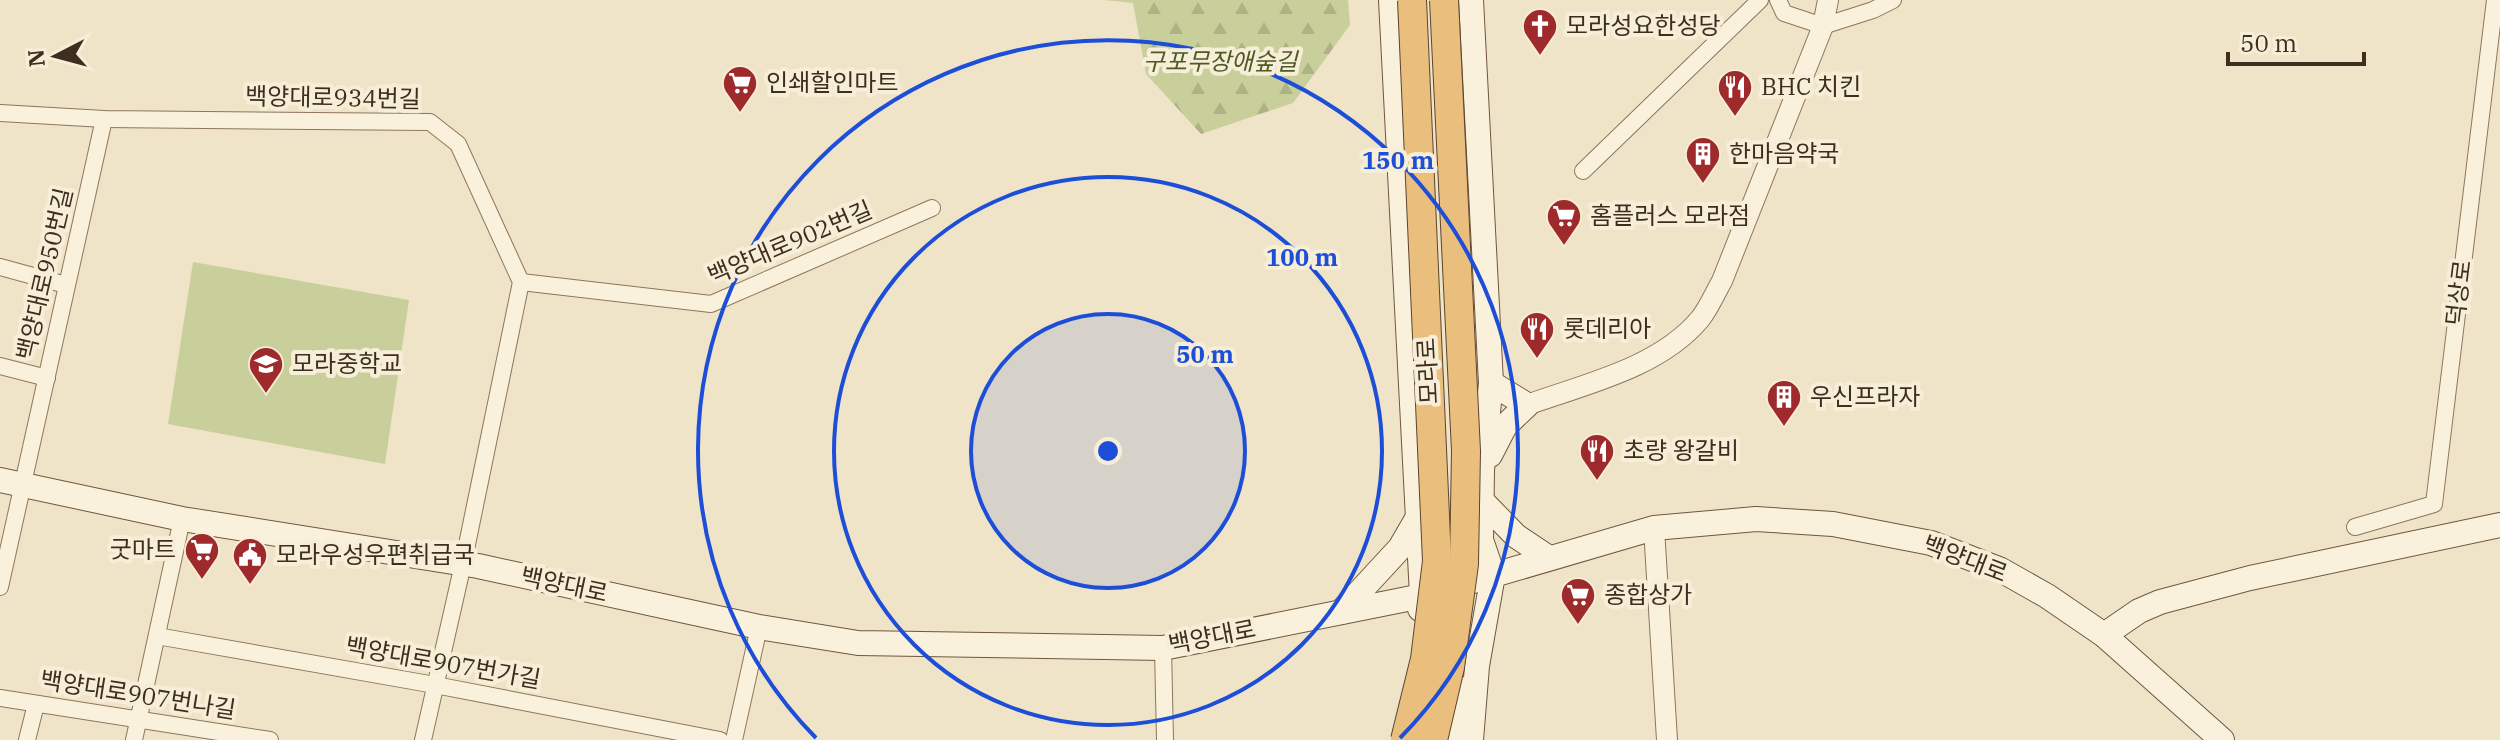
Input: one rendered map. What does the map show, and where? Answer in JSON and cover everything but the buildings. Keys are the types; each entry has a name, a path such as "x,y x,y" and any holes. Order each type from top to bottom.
{"highway":[{"name":"모라로","path":"1405,740 1425,659 1437,561 1412,0"},
{"name":"모라로","path":"1433,740 1450,667 1464,564 1466,451 1444,0"}],"main road":[{"name":"모라로","path":"1391,0 1422,596 1411,676 1397,740"},
{"path":"1471,0 1491,383 1482,470 1483,579 1471,740"},
{"path":"1409,317 1429,287 1447,275 1462,274 1479,281 1485,291"},
{"path":"1482,470 1505,426 1527,405 1491,383"},
{"name":"백양대로","path":"11,483 182,519 463,564 759,627 858,643 1163,648 1422,596 1654,528 1756,519 1833,524 1931,543 2001,570 2047,596 2104,635 2222,740"},
{"path":"1482,501 1516,536 1549,558"},
{"path":"1341,612 1400,548 1418,517"},
{"path":"2104,635 2139,611 2160,602 2250,578 2500,525"},
{"path":"1451,740 1483,579"}],"street":[{"path":"1583,171 1760,0"},
{"path":"1778,0 1784,13 1823,26 1873,10 1893,0"},
{"path":"1527,405 1638,364 1674,342 1701,318 1722,281 1823,26 1828,0"},
{"name":"덕상로","path":"2355,527 2434,504 2495,0"},
{"name":"백양대로934번길","path":"0,113 104,119 430,122 458,144 521,282"},
{"name":"백양대로950번길","path":"11,483 47,378 104,119"},
{"name":"백양대로902번길","path":"521,282 711,304 932,208"},
{"path":"0,267 66,285"},
{"path":"423,740 521,282"},
{"path":"0,366 47,378"},
{"path":"0,587 11,483"},
{"path":"134,740 182,519"},
{"path":"1654,528 1667,740"},
{"path":"734,740 759,627"},
{"name":"백양대로907번가길","path":"157,636 720,740"},
{"path":"1163,648 1165,740"},
{"name":"백양대로907번나길","path":"0,698 270,740"},
{"path":"27,740 36,704"}],"green space":[{"name":"구포무장애숲길","path":"1104,0 1348,0 1350,25 1293,103 1201,134 1146,74 1133,3"},
{"path":"193,262 409,300 385,464 168,424"}],"place":[{"name":"모라성요한성당","path":"1540,57"},
{"name":"인쇄할인마트","path":"740,114"},
{"name":"BHC 치킨","path":"1735,118"},
{"name":"한마음약국","path":"1703,185"},
{"name":"홈플러스 모라점","path":"1564,247"},
{"name":"롯데리아","path":"1537,360"},
{"name":"모라중학교","path":"266,395"},
{"name":"우신프라자","path":"1784,428"},
{"name":"초량 왕갈비","path":"1597,482"},
{"name":"굿마트","path":"202,581"},
{"name":"모라우성우편취급국","path":"250,586"},
{"name":"종합상가","path":"1578,626"}]}
